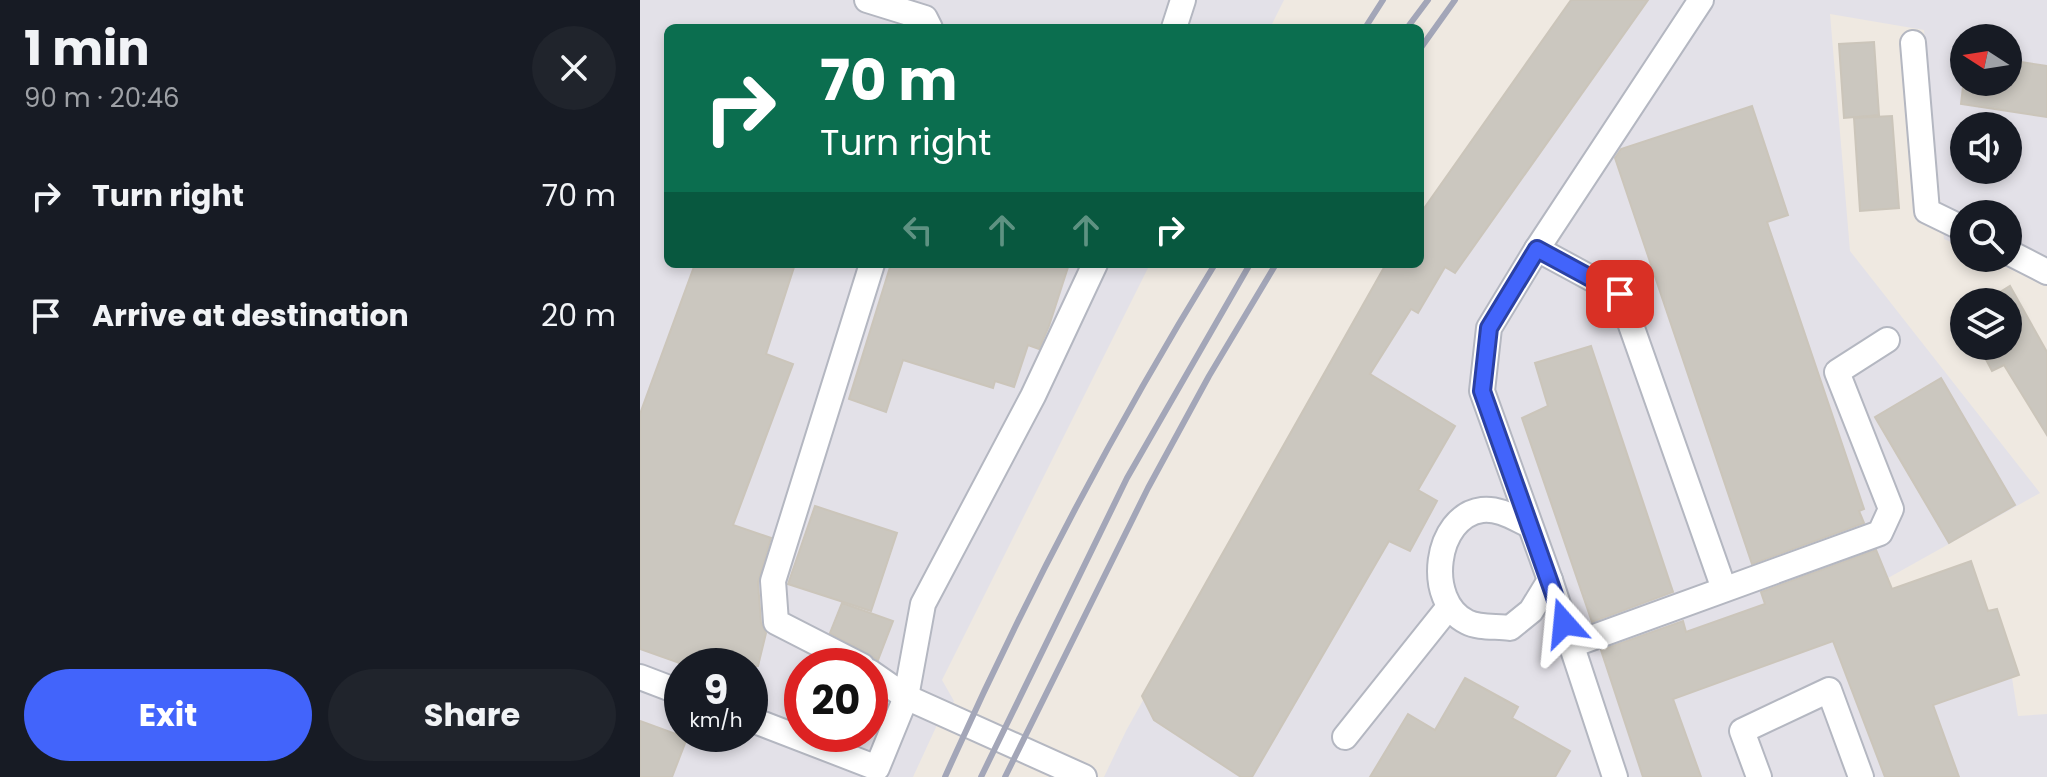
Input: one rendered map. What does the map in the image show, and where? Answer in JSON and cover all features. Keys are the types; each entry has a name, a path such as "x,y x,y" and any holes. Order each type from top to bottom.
{"lane":[{"path":"867,0 925,18 928,24"},
{"path":"1175,24 1183,0"},
{"path":"1615,777 1550,580 1482,391 1489,328 1537,249 1701,0"},
{"path":"1913,43 1927,211 1950,222"},
{"path":"1537,249 1620,294 1724,589"},
{"path":"2022,259 2047,272"},
{"path":"827,648 776,622 773,581 871,268"},
{"path":"768,727 876,772 906,697 923,604 1033,396 1093,268"},
{"path":"1572,645 1880,533 1891,509 1837,372 1887,340"},
{"path":"1529,525 1500,511 1481,510 1461,518 1440,555 1439,579 1448,608 1468,623 1510,628 1531,611 1550,580"},
{"path":"1345,737 1448,608"},
{"path":"640,677 664,686"},
{"path":"888,684 906,697 1084,777"},
{"path":"1759,777 1742,731 1829,690 1861,777"}],"shaded area":[{"path":"640,0 1284,0 1272,24 664,24 664,268 1148,268 942,680 954,701 943,726 937,725 913,777 640,777"},
{"path":"1573,0 2047,0 2047,286 2017,272 2022,272 2022,200 1950,200 1950,242 1944,239 1924,30 1830,14 1850,251 2040,493 1888,578 1901,617 1980,689 2012,678 2018,716 2047,714 2047,777 1104,777 1126,731 1383,268 1424,268 1424,207"}],"building":[{"path":"1571,0 1648,0 1455,273 1445,267 1418,313 1411,309 1370,374 1455,426 1418,490 1437,501 1410,551 1389,541 1252,777 1241,777 1154,720 1142,696 1384,268 1424,268 1424,208"},
{"path":"1874,42 1879,115 1844,118 1839,44"},
{"path":"2022,62 2047,66 2047,117 1961,104 1962,96 2022,96"},
{"path":"1752,106 1788,215 1767,222 1864,509 1859,511 1864,523 1752,564 1615,158 1621,149"},
{"path":"1892,116 1899,208 1860,211 1854,118"},
{"path":"694,268 794,268 766,354 793,364 733,525 771,538 758,582 761,623 766,633 762,648 664,648 664,658 640,649 640,414"},
{"path":"890,268 1068,268 1039,349 1028,345 1014,387 995,381 993,388 903,360 886,412 849,399"},
{"path":"2022,307 2047,352 2047,435 2004,365 1992,371 1986,360 2022,360"},
{"path":"1591,346 1673,592 1592,622 1522,418 1548,406 1535,363"},
{"path":"1941,378 2015,505 1949,543 1875,417"},
{"path":"815,506 897,533 871,611 788,584"},
{"path":"1876,550 1892,589 1971,561 1988,611 1997,609 2019,675 1933,705 1959,777 1885,777 1833,641 1673,699 1701,777 1643,777 1601,650 1683,621 1686,632 1765,604 1761,592"},
{"path":"842,603 893,621 883,648 857,648 830,633"},
{"path":"1465,678 1518,707 1512,718 1570,751 1555,777 1370,777 1408,714 1435,730"},
{"path":"640,721 664,730 664,752 682,752 672,777 640,777"}],"railway":[{"path":"1368,24 1383,0"},
{"path":"1410,24 1428,0"},
{"path":"1424,43 1455,0"},
{"path":"945,777 1006,646 1072,516 1213,268"},
{"path":"981,777 1127,478 1248,268"},
{"path":"1005,777 1148,488 1209,376 1274,268"}],"route":[{"path":"1564,623 1482,391 1489,328 1537,249 1620,294"}]}
